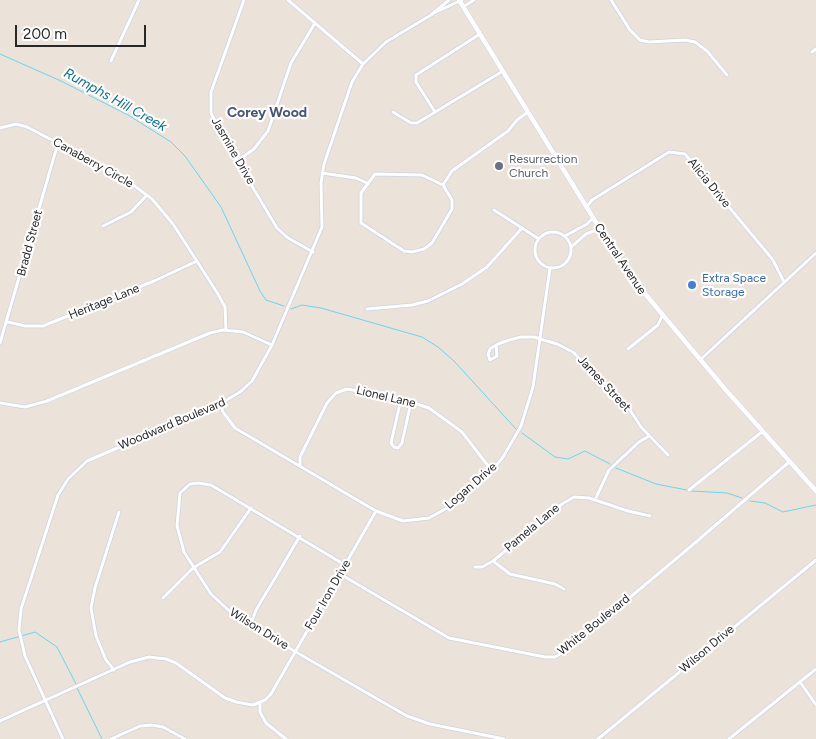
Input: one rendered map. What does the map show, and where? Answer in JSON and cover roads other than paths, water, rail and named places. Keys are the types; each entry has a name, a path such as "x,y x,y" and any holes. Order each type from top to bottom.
{"street":[{"path":"111,61 139,0"},
{"name":"Jasmine Drive","path":"244,0 215,81 210,102 214,122 280,232 313,252"},
{"path":"288,0 363,64"},
{"name":"Woodward Boulevard","path":"431,15 450,0"},
{"name":"Woodward Boulevard","path":"63,739 22,650 18,630 19,616 51,514 61,489 68,478 87,461 220,404 240,392 252,381 272,345 313,252 323,221 322,173 346,94 363,64 386,42 460,0"},
{"name":"Central Avenue","path":"460,0 463,8 592,219 626,271 662,316 816,491"},
{"path":"463,8 474,0"},
{"path":"611,0 636,37 649,42 675,40 695,42 707,51 727,76"},
{"path":"237,161 254,149 268,131 291,63 315,24"},
{"path":"435,112 416,82 416,75 480,34"},
{"path":"812,52 816,49"},
{"path":"394,112 414,124 503,71"},
{"path":"443,185 456,167 508,131 516,120 528,112"},
{"name":"Canaberry Circle","path":"0,128 16,124 27,127 121,176 147,195 165,213 223,303 226,330"},
{"name":"Bradd Street","path":"0,343 8,322 58,143"},
{"name":"Alicia Drive","path":"586,208 592,200 669,152 685,154 773,260 784,282"},
{"path":"379,172 422,175 443,185 452,200 449,216 429,246 412,252 397,248 361,223 361,196 366,183 374,174 379,172"},
{"path":"322,173 356,178 366,183"},
{"path":"103,226 131,212 147,195"},
{"path":"494,210 539,239"},
{"path":"564,236 587,224 592,219"},
{"path":"367,309 412,305 438,296 462,284 487,267 522,228"},
{"path":"571,246 586,234 599,230"},
{"path":"553,232 564,236 571,246 570,256 565,264 557,268 543,265 537,258 535,248 539,239 545,234 553,232"},
{"path":"700,360 816,253"},
{"name":"Heritage Lane","path":"8,322 34,326 59,320 154,282 197,260"},
{"name":"Logan Drive","path":"220,404 222,412 235,428 376,511 403,521 418,521 429,518 449,507 492,470 510,447 526,416 533,386 550,268"},
{"path":"628,349 658,325 662,316"},
{"path":"0,403 24,407 47,401 200,336 226,330 251,334 272,345"},
{"name":"James Street","path":"496,345 521,337 540,339 565,347 581,358 630,410 649,436 668,455"},
{"name":"Lionel Lane","path":"300,466 300,457 330,399 339,391 356,389 401,399 440,414 458,428 492,470"},
{"path":"401,399 391,442 394,447 398,448 402,443 411,402"},
{"path":"690,490 763,430"},
{"path":"595,500 609,470 639,442 649,436"},
{"name":"White Boulevard","path":"340,574 449,638 545,657 555,657 567,650 790,461"},
{"name":"Wilson Drive","path":"345,565 300,536 207,484 198,482 186,486 179,496 177,526 181,547 193,568 219,602 250,626 414,720 504,739"},
{"name":"Pamela Lane","path":"474,567 482,567 493,561 566,501 578,496 628,512 650,516"},
{"path":"163,598 193,568 220,552 251,508"},
{"name":"Four Iron Drive","path":"260,703 271,694 376,511"},
{"path":"114,670 106,660 96,636 91,608 95,588 119,512"},
{"path":"250,626 256,610 300,536"},
{"name":"Wilson Drive","path":"598,739 816,560"},
{"path":"493,561 510,574 555,584 564,589"},
{"path":"0,720 141,658 166,659 186,669 225,698 245,704 260,703 260,712 266,724 286,739"},
{"path":"729,739 816,669"},
{"path":"800,682 816,705"},
{"path":"111,739 147,725 163,727 185,739"}],"waterway":[{"name":"Rumphs Hill Creek","path":"0,54 61,81 128,115 171,142 185,156 221,207 266,300 284,306"},
{"name":"Rumphs Hill Creek","path":"291,309 302,305 321,308 422,337 438,347 454,361 516,429"},
{"name":"Rumphs Hill Creek","path":"522,433 555,457 568,459 585,451 610,464"},
{"name":"Rumphs Hill Creek","path":"616,468 656,484 687,490"},
{"name":"Rumphs Hill Creek","path":"691,491 727,493 742,498"},
{"name":"Rumphs Hill Creek","path":"750,501 765,503 783,512 816,505"},
{"path":"0,642 35,632 57,647 76,684"},
{"path":"77,688 102,739"}],"place":[{"name":"Resurrection Church","path":"499,166"},
{"name":"Extra Space Storage","path":"692,285"}],"district":[{"name":"Corey Wood","path":"267,113"}]}
